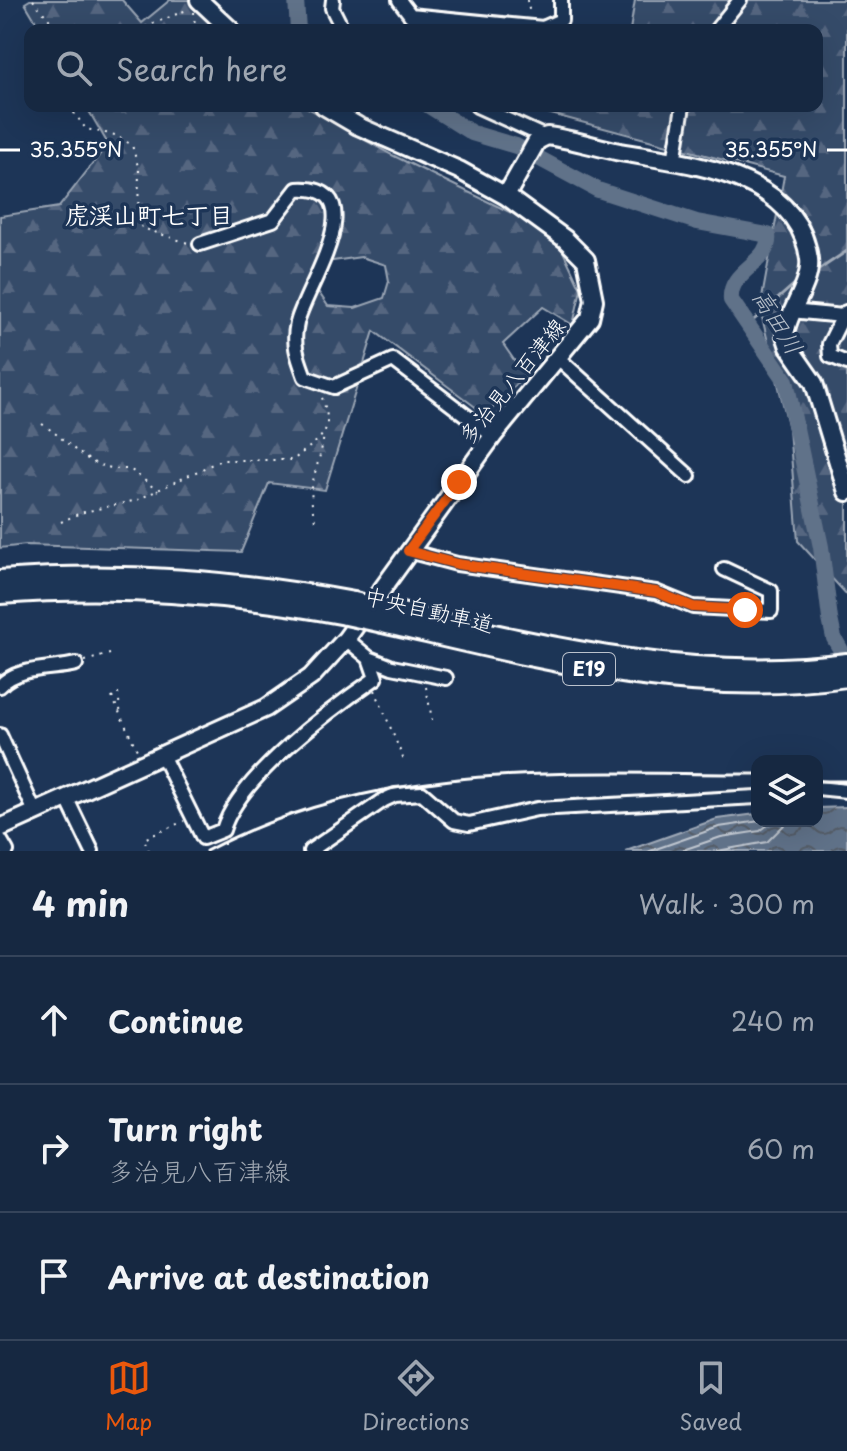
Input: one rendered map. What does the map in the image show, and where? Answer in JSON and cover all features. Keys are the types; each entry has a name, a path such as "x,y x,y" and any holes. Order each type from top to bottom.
{"highway":[{"name":"中央自動車道","path":"0,580 76,576 185,578 350,609 560,663 654,679 847,677"},
{"name":"中央自動車道","path":"0,594 74,589 164,590 350,609"},
{"name":"中央自動車道","path":"794,676 847,663"}],"main road":[{"path":"196,4 223,24"},
{"name":"多治見八百津線","path":"0,828 292,693 346,639 493,436 590,318 594,300 586,260 511,189 459,170 358,126 334,112"},
{"path":"511,189 540,139 674,162 756,185 774,197 804,241 809,260 809,270 791,311 785,335 789,347 814,383 847,492"}],"street":[{"path":"333,0 332,8 340,24"},
{"path":"399,0 417,24"},
{"path":"552,24 561,20 561,0"},
{"path":"721,24 740,0"},
{"path":"410,15 502,24"},
{"path":"488,112 540,139"},
{"path":"674,162 682,112"},
{"path":"200,244 273,220 297,189 311,189 332,204 337,218 335,236 306,296 294,346 305,377 334,387 393,360 493,436"},
{"path":"791,311 845,314 829,344 830,356 847,363"},
{"path":"558,358 689,476"},
{"path":"408,551 457,564 656,592 693,607 771,611 771,591 724,569"},
{"path":"346,639 369,658 446,678"},
{"path":"162,755 203,838 223,830 229,811 286,748 376,678 369,658"},
{"path":"0,686 31,670 76,664"},
{"path":"0,735 35,812"},
{"path":"823,789 847,791"},
{"path":"310,851 395,795 422,793 454,821 469,824 537,809 751,797"},
{"path":"67,799 92,851"},
{"path":"0,839 7,851"}],"path":[{"path":"33,0 53,24"},
{"path":"527,0 532,24"},
{"path":"151,24 196,4 195,24"},
{"path":"73,112 86,129 115,135 132,145 139,170 138,218 142,228 187,244 200,244"},
{"path":"315,520 309,496 321,464 329,420 320,392 324,383"},
{"path":"42,424 59,435 72,451 108,470 130,469 158,491"},
{"path":"61,522 80,513 158,491 221,460 286,462 325,434"},
{"path":"76,664 110,654"},
{"path":"424,674 433,725"},
{"path":"372,681 403,758"},
{"path":"118,693 122,719"},
{"path":"112,697 144,763"},
{"path":"149,851 144,839 193,817"}],"green space":[{"path":"30,0 122,0 142,23 170,0 189,0 215,24 37,24 25,3"},
{"path":"635,0 847,0 847,595 798,541 789,429 760,309 784,176 544,112 823,112 823,24 631,24"},
{"path":"89,112 315,112 392,155 524,219 559,243 581,289 573,325 543,307 503,344 525,376 486,415 374,331 325,490 269,483 241,552 26,545 0,548 0,216 59,207 108,144","holes":["361,257 386,265 389,281 384,298 355,308 328,306 313,284 326,262"]}],"water":[{"path":"847,807 847,851 626,851 717,819 751,815 751,827 823,827 823,808"}],"waterway":[{"name":"高田川","path":"296,0 298,24"},
{"name":"高田川","path":"439,112 472,133 516,146 598,190 697,222 768,235 763,253 736,281 731,300 786,381 821,547 834,638 847,661"},
{"path":"814,273 847,251"},
{"path":"747,326 799,280"}],"railway":[{"path":"206,851 273,821 340,800 407,786 544,774 751,774"},
{"path":"823,781 847,781"}],"district":[{"name":"虎渓山町七丁目","path":"149,216"}],"route":[{"path":"459,482 408,551 457,564 567,581 603,582 656,592 693,607 745,610"}]}
